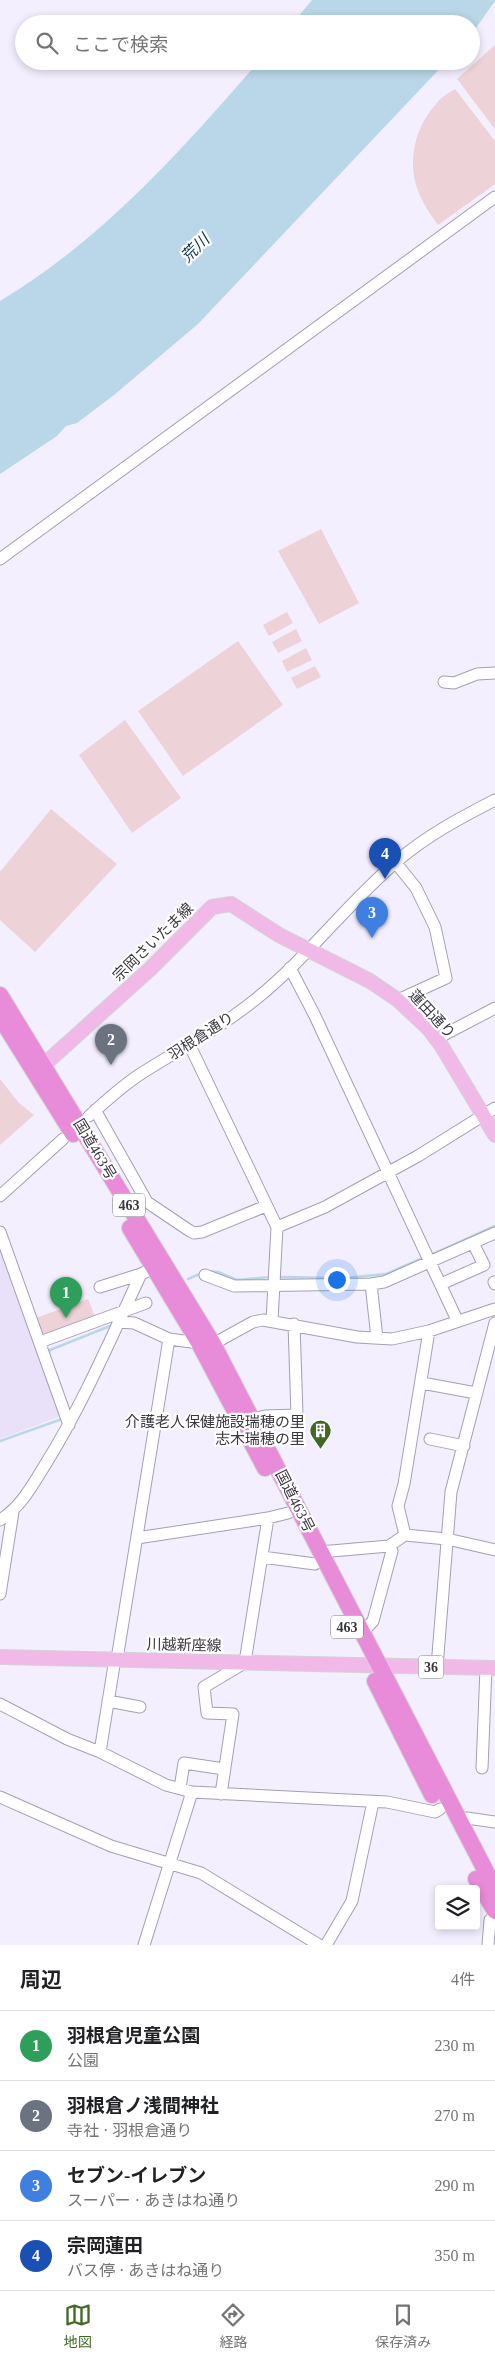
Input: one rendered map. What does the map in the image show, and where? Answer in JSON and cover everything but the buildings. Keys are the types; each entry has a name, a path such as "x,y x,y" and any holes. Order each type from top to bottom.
{"highway":[{"name":"国道463号","path":"0,995 148,1271 206,1344 288,1513 318,1558 362,1633 373,1666 440,1809 495,1911"},
{"name":"国道463号","path":"0,1017 40,1070 253,1419 318,1558 373,1666 495,1889"}],"main road":[{"name":"宗岡さいたま線","path":"40,1070 150,969 212,907 231,904 262,925 309,952"},
{"name":"蓮田通り","path":"309,952 364,978 398,1000 428,1028 489,1111 495,1136"},
{"name":"川越新座線","path":"0,1657 373,1666"},
{"name":"36","path":"373,1666 490,1668"}],"street":[{"path":"0,559 495,197"},
{"path":"444,682 454,684 477,674 495,673"},
{"name":"羽根倉通り","path":"266,1206 202,1232 194,1233 190,1231 147,1202 92,1113 142,1073 190,1046 255,1000 309,952 328,929 396,862 426,838 494,803"},
{"path":"396,862 416,888 435,927 446,978 398,1000"},
{"path":"290,968 458,1320"},
{"path":"436,1039 495,1008"},
{"path":"190,1046 277,1227 272,1321"},
{"path":"277,1227 325,1208 418,1156 489,1111"},
{"path":"0,1196 63,1139"},
{"path":"0,1232 69,1425"},
{"path":"205,1275 234,1286 371,1284 384,1282 495,1233"},
{"path":"441,1284 484,1265 474,1243"},
{"path":"100,1287 148,1271"},
{"path":"0,1520 13,1512 32,1486 69,1425 121,1317 148,1271"},
{"path":"371,1284 377,1338"},
{"path":"40,1342 121,1317 146,1303"},
{"path":"121,1317 169,1339 206,1344 253,1322 272,1321 357,1337 409,1337 495,1309"},
{"path":"437,1667 451,1492 495,1323"},
{"path":"253,1419 265,1416 297,1415 294,1324"},
{"path":"405,1535 398,1506 404,1484 422,1383 429,1331"},
{"path":"100,1752 169,1339"},
{"path":"422,1383 476,1393"},
{"path":"430,1439 464,1446"},
{"path":"0,1594 13,1512"},
{"path":"137,1538 268,1518 288,1513"},
{"path":"220,1794 233,1714 207,1713 204,1686 245,1662 268,1518"},
{"path":"262,1557 318,1558 388,1546 405,1535 447,1539 495,1550"},
{"path":"362,1633 373,1621 392,1551 388,1546"},
{"path":"482,1768 490,1668"},
{"path":"108,1701 140,1707"},
{"path":"0,1704 67,1739 100,1752 166,1784 192,1792 400,1804 435,1812 440,1809"},
{"path":"180,1788 184,1763 224,1768"},
{"path":"144,1945 192,1792"},
{"path":"0,1797 111,1846 170,1863 215,1880 319,1945"},
{"path":"326,1945 352,1901 373,1802"},
{"path":"459,1822 467,1818 495,1822"},
{"path":"488,1945 490,1920 495,1916"}],"shaded area":[{"path":"495,45 495,129 457,79 467,70 480,70 480,58"},
{"path":"455,89 495,141 495,184 438,225 426,208 417,188 414,177 413,154 415,143 424,121 441,99"},
{"path":"321,529 359,603 319,624 278,551"},
{"path":"287,612 293,623 269,636 263,625"},
{"path":"296,629 302,641 278,653 272,642"},
{"path":"238,641 283,705 183,776 138,711"},
{"path":"306,648 312,660 287,672 282,661"},
{"path":"315,666 321,677 297,689 291,678"},
{"path":"125,720 181,798 132,833 79,755"},
{"path":"51,809 117,864 35,952 0,920 0,872"},
{"path":"0,1079 19,1103 34,1115 0,1145"},
{"path":"0,1245 61,1416 0,1439"},
{"path":"88,1299 95,1317 43,1336 36,1318"}],"water":[{"path":"312,0 495,0 480,22 480,15 300,15"},
{"name":"荒川","path":"251,70 438,70 198,324 114,395 77,423 66,426 57,436 0,474 0,301 37,277 106,222 139,192"}],"waterway":[{"path":"433,1254 495,1226"},
{"path":"278,1277 345,1278 386,1274 423,1258"},
{"path":"207,1271 218,1272 237,1280 270,1277"},
{"path":"188,1279 202,1273"},
{"path":"49,1354 50,1350 110,1326"},
{"path":"0,1441 62,1419"}],"place":[{"name":"宗岡蓮田","path":"385,879"},
{"name":"セブン-イレブン","path":"372,938"},
{"name":"羽根倉ノ浅間神社","path":"111,1065"},
{"name":"羽根倉児童公園","path":"66,1318"},
{"name":"介護老人保健施設瑞穂の里 志木瑞穂の里","path":"321,1450"}]}
